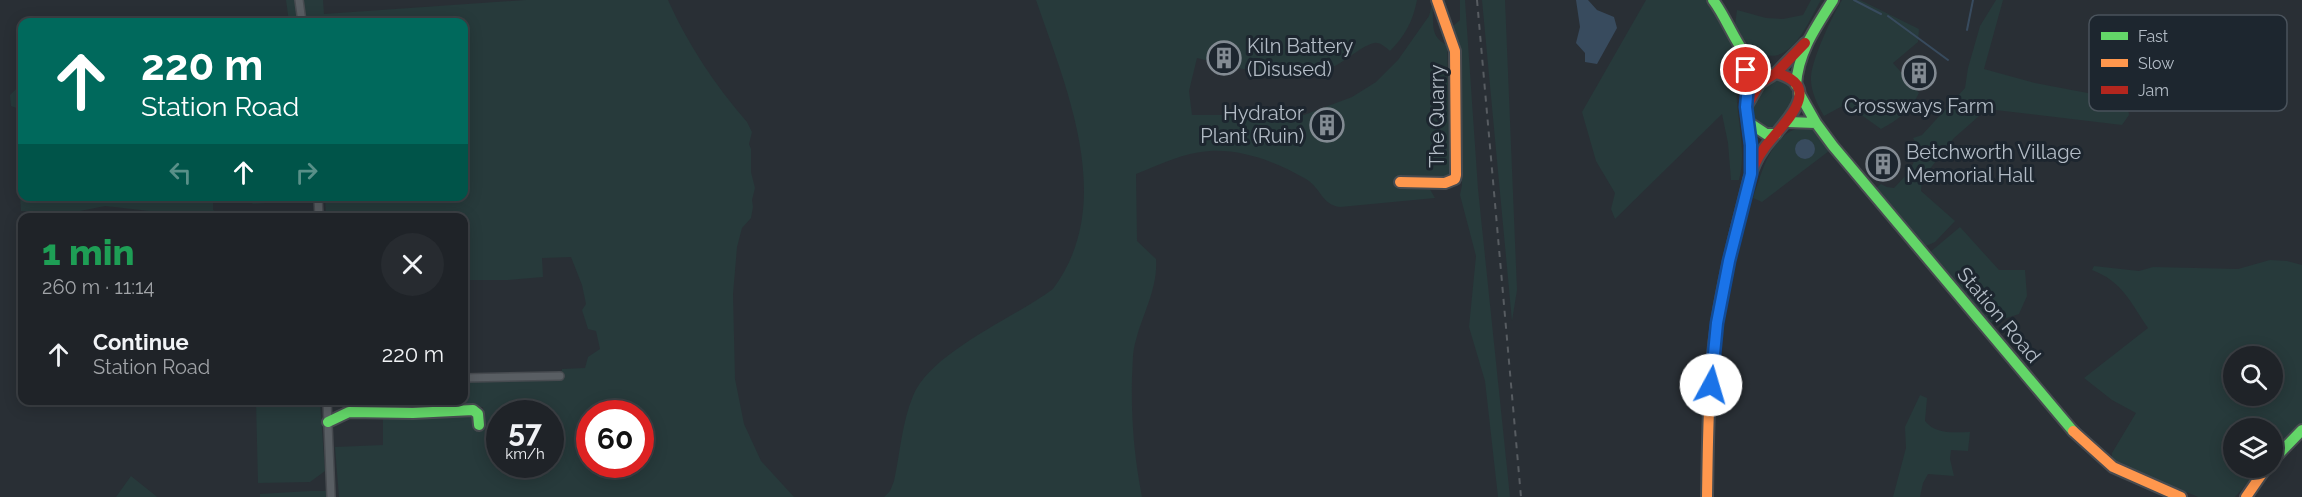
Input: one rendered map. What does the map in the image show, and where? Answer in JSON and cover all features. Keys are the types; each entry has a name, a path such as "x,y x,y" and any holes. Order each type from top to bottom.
{"street":[{"path":"299,0 301,18"},
{"name":"The Quarry","path":"1400,182 1445,183 1455,179 1456,175 1455,51 1451,34 1439,12 1437,0"},
{"path":"1713,0 1751,66 1760,72 1784,75 1798,89"},
{"path":"1707,497 1708,406 1717,323 1729,261 1751,174 1763,149 1788,122 1798,103 1796,74 1810,38 1833,0"},
{"path":"1751,174 1751,145 1746,107 1748,101 1760,83 1773,74 1810,38"},
{"path":"1743,52 1748,101"},
{"name":"Station Road","path":"1798,89 1816,123 1869,190 2084,443 2118,469 2181,497"},
{"path":"1748,122 1766,134 1776,134"},
{"path":"1788,122 1816,123"},
{"path":"468,378 560,376"},
{"path":"327,405 331,497"},
{"path":"328,422 349,412 413,413 473,410 478,414 479,425"},
{"path":"2283,450 2302,430"},
{"path":"2246,497 2259,478"}],"shaded area":[{"path":"286,0 323,0 324,14 526,0 668,0 703,64 752,132 749,144 751,172 755,188 753,207 751,218 742,228 737,247 733,294 735,379 744,424 761,461 794,497 339,497 335,447 383,445 383,414 473,415 475,427 484,428 483,407 416,410 370,407 370,405 468,405 468,380 561,379 562,369 585,368 588,357 600,349 596,331 588,329 582,310 586,304 582,285 571,257 542,258 543,277 468,280 468,213 326,213 325,201 468,201 468,18 288,18"},
{"path":"1036,0 1417,0 1408,28 1390,51 1374,43 1321,72 1274,74 1197,58 1189,91 1192,115 1304,115 1352,97 1376,82 1398,60 1429,16 1432,5 1435,33 1447,45 1451,178 1428,186 1435,198 1340,207 1325,200 1311,183 1295,173 1260,158 1235,152 1210,151 1191,154 1136,174 1137,241 1156,259 1155,280 1136,340 1133,358 1133,422 1142,497 884,497 890,491 894,481 906,416 913,396 923,380 955,350 1053,289 1072,256 1082,220 1084,183 1080,146 1061,71"},
{"path":"1460,0 1465,0 1478,189 1510,497 1498,497 1485,381 1469,327 1476,256 1460,195 1462,185 1457,49 1453,26 1460,20"},
{"path":"1482,0 1505,0 1517,290 1512,321"},
{"path":"1646,0 1706,0 1728,31 1736,57 1736,95 1742,151 1741,170 1739,180 1731,180 1728,143 1722,114 1615,219 1611,209 1615,193 1596,161 1582,112"},
{"path":"1811,0 1821,0 1803,33 1786,51 1776,55 1765,55 1752,48 1735,25 1737,10 1766,18 1783,19 1803,15"},
{"path":"1842,0 1860,0 1919,29 1918,42 1893,63 1919,93 1903,114 1881,129 1846,104 1824,116 1813,92 1811,76 1815,58"},
{"path":"1996,0 2003,0 1984,69 2035,83 2089,93 2089,111 2128,111 2129,115 2122,125 1987,109 1954,138 1922,179 1921,191 1955,221 1935,242 1924,247 1873,190 1881,184 1894,188 1910,171 1914,161 1921,153 1913,138 1922,135 1965,88 1980,26"},
{"path":"1781,79 1790,87 1793,97 1791,107 1779,124 1770,127 1761,126 1751,113 1753,100 1768,84"},
{"path":"18,87 18,109 11,106 10,95"},
{"path":"1806,127 1813,130 1829,151 1762,202 1753,198 1765,164 1777,143 1794,130"},
{"path":"20,201 204,201 213,202 213,210 218,213 167,213 105,206 70,213 21,211"},
{"path":"250,201 278,201 278,202 253,204"},
{"path":"1960,227 1999,270 2025,270 2027,296 2019,314 1991,323 1929,253"},
{"path":"2270,260 2302,265 2302,423 2283,444 2283,418 2223,418 2223,478 2252,478 2235,497 2198,497 2112,460 2112,453 2136,413 2112,400 2084,378 2148,328 2118,287 2111,280 2092,270 2094,266 2139,271 2153,267 2238,269"},
{"path":"1920,395 1927,398 1925,421 1934,429 1946,432 1970,432 1968,451 1951,450 1950,459 1954,476 1928,474 1920,497 1893,497 1906,448 1905,427"},
{"path":"256,405 320,405 325,471 310,482 258,483"},
{"path":"131,476 156,496 157,497 116,497"},
{"path":"326,491 326,497 260,497 260,494"}],"water":[{"path":"1576,0 1588,0 1597,10 1614,17 1617,28 1597,64 1585,62 1585,53 1576,43 1580,27"},
{"path":"1805,139 1812,142 1815,149 1812,156 1805,159 1798,156 1795,149 1798,142"}],"waterway":[{"path":"1854,0 1881,14"},
{"path":"1967,30 1973,0"},
{"path":"1888,16 1948,60"}],"railway":[{"path":"1477,0 1521,497"}],"traffic: fast":[{"path":"1713,0 1744,53 1760,69 1771,75"},
{"path":"1796,85 1804,51 1833,0"},
{"path":"1743,56 1748,101"},
{"path":"1799,93 1816,123 1833,146 2073,431"},
{"path":"1748,122 1766,134 1776,134"},
{"path":"1788,122 1816,123"},
{"path":"328,422 349,412 413,413 473,410 478,414 479,425"},
{"path":"2283,450 2302,430"}],"traffic: slow":[{"path":"1400,182 1445,183 1455,179 1456,175 1455,51 1437,0"},
{"path":"1707,497 1709,410 1714,345 1727,269 1749,180"},
{"path":"2073,431 2113,467 2181,497"},
{"path":"2246,497 2259,478"}],"traffic: jam":[{"path":"1776,73 1805,43"},
{"path":"1749,180 1761,153 1795,109 1799,98 1799,88 1791,80 1776,73 1760,83 1746,107 1751,145 1751,174"}],"place":[{"name":"Kiln Battery (Disused)","path":"1224,58"},
{"name":"Crossways Farm","path":"1919,73"},
{"name":"Hydrator Plant (Ruin)","path":"1327,125"},
{"name":"Betchworth Village Memorial Hall","path":"1883,164"}],"route":[{"path":"1711,385 1717,323 1739,217 1751,174 1746,70"}]}
